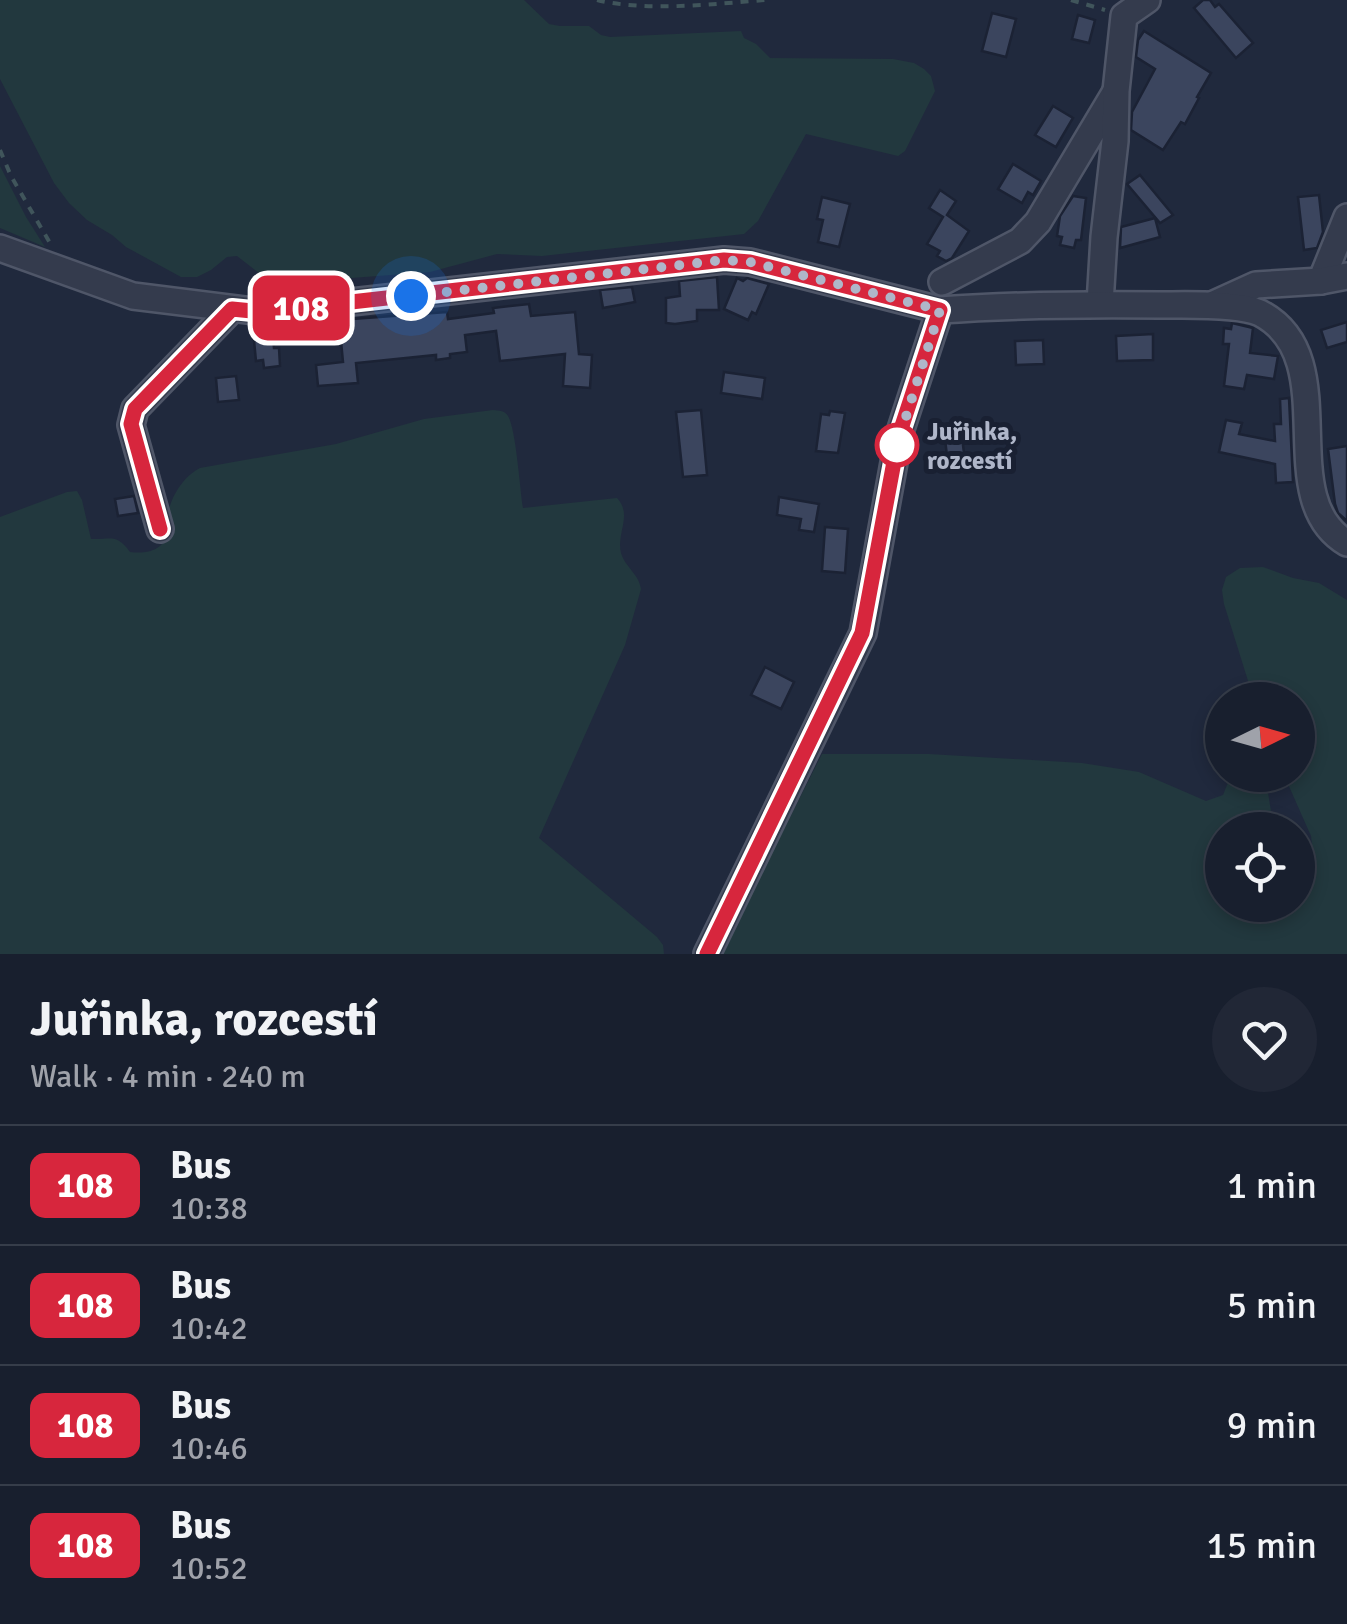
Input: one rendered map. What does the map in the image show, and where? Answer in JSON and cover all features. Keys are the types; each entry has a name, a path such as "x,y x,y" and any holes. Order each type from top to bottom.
{"street":[{"path":"1100,304 1124,16 1147,0"},
{"path":"942,282 1020,241 1038,222 1116,92"},
{"path":"1321,281 1347,217"},
{"path":"0,248 133,296 262,312 724,260 750,262 940,310 1100,304 1212,305 1258,312 1294,346 1307,380 1312,490 1325,524 1347,543"},
{"path":"1212,305 1256,285 1347,276"},
{"path":"160,529 131,424 135,409 232,309"},
{"path":"707,954 862,633 899,435 940,310"}],"path":[{"path":"597,0 617,5 648,5 765,0"},
{"path":"1071,0 1124,16"},
{"path":"0,150 67,272"}],"green space":[{"path":"0,0 524,0 549,24 589,26 610,37 741,31 744,38 770,58 893,59 914,63 931,76 935,91 905,151 898,156 806,134 758,221 744,234 542,256 497,254 430,272 273,284 237,256 227,257 197,277 181,277 87,220 54,183 0,79"},
{"path":"0,166 26,217 45,247 0,228"},
{"path":"493,410 505,413 511,423 523,508 617,498 622,504 621,553 641,589 625,645 539,838 657,937 664,954 0,954 0,517 77,491 91,539 113,539 130,552 148,552 163,543 175,494 200,468 336,444 424,419"},
{"path":"1263,567 1319,583 1347,600 1347,954 721,954 822,754 929,754 1082,763 1139,772 1206,801 1224,792 1268,792 1271,812 1205,812 1205,922 1315,922 1315,812 1300,812 1292,792 1315,792 1315,682 1248,682 1222,590 1226,577 1240,568"}],"building":[{"path":"1203,0 1210,0 1215,7 1219,4 1253,43 1236,58 1194,8"},
{"path":"992,13 1016,19 1006,57 982,51"},
{"path":"1078,15 1095,20 1089,43 1072,39"},
{"path":"1144,31 1211,73 1185,124 1181,122 1163,150 1131,130 1132,112 1155,69 1136,57 1138,40"},
{"path":"1053,106 1073,118 1056,147 1035,135"},
{"path":"1013,164 1041,181 1033,195 1028,192 1022,203 998,189"},
{"path":"1140,175 1173,215 1160,223 1127,184"},
{"path":"940,190 956,201 947,215 969,231 946,261 937,256 940,251 927,244 943,217 929,208"},
{"path":"1319,195 1323,232 1317,248 1304,250 1298,197"},
{"path":"1073,196 1086,198 1081,240 1076,240 1074,248 1060,245 1062,237 1057,236 1060,216"},
{"path":"822,197 850,204 839,247 818,242 823,220 817,219"},
{"path":"1155,218 1160,237 1120,248 1121,227"},
{"path":"717,277 719,310 697,310 697,321 666,323 666,298 680,296 679,281"},
{"path":"737,278 769,284 756,314 752,312 748,320 724,309"},
{"path":"632,287 635,302 603,308 600,290"},
{"path":"529,304 531,316 575,312 579,354 592,355 590,388 563,386 565,354 500,361 496,331 465,335 467,352 450,354 450,358 436,360 436,355 356,363 358,383 318,386 316,365 343,362 339,320 447,312 448,319"},
{"path":"1347,322 1347,342 1327,348 1321,330"},
{"path":"1232,323 1253,328 1250,353 1278,356 1274,379 1247,375 1244,389 1224,386 1229,344 1223,344 1224,328 1231,329"},
{"path":"272,328 280,366 264,368 263,360 256,361 253,330"},
{"path":"1153,334 1153,360 1117,361 1116,336"},
{"path":"1043,340 1044,364 1016,365 1015,341"},
{"path":"724,372 765,378 762,399 721,393"},
{"path":"236,376 239,400 218,402 216,378"},
{"path":"1289,398 1293,482 1276,483 1275,464 1219,452 1226,420 1242,423 1239,434 1275,441 1274,424 1281,424 1280,399"},
{"path":"701,410 707,475 683,477 676,412"},
{"path":"830,411 845,413 838,453 816,451 821,414 829,415"},
{"path":"962,437 964,453 947,456 945,439"},
{"path":"1347,446 1347,521 1335,504 1328,449"},
{"path":"134,496 138,513 118,516 115,499"},
{"path":"779,497 819,504 814,532 799,530 801,519 777,515"},
{"path":"825,527 848,529 845,573 822,571"},
{"path":"765,667 794,682 781,709 751,695"}],"bus line":[{"name":"108","path":"160,529 131,424 135,409 232,309 262,312 724,260 750,262 940,310 899,435 862,633 707,954"}],"place":[{"name":"Juřinka, rozcestí","path":"897,445"}],"route":[{"path":"411,296 724,260 750,262 940,310 897,445"}]}
